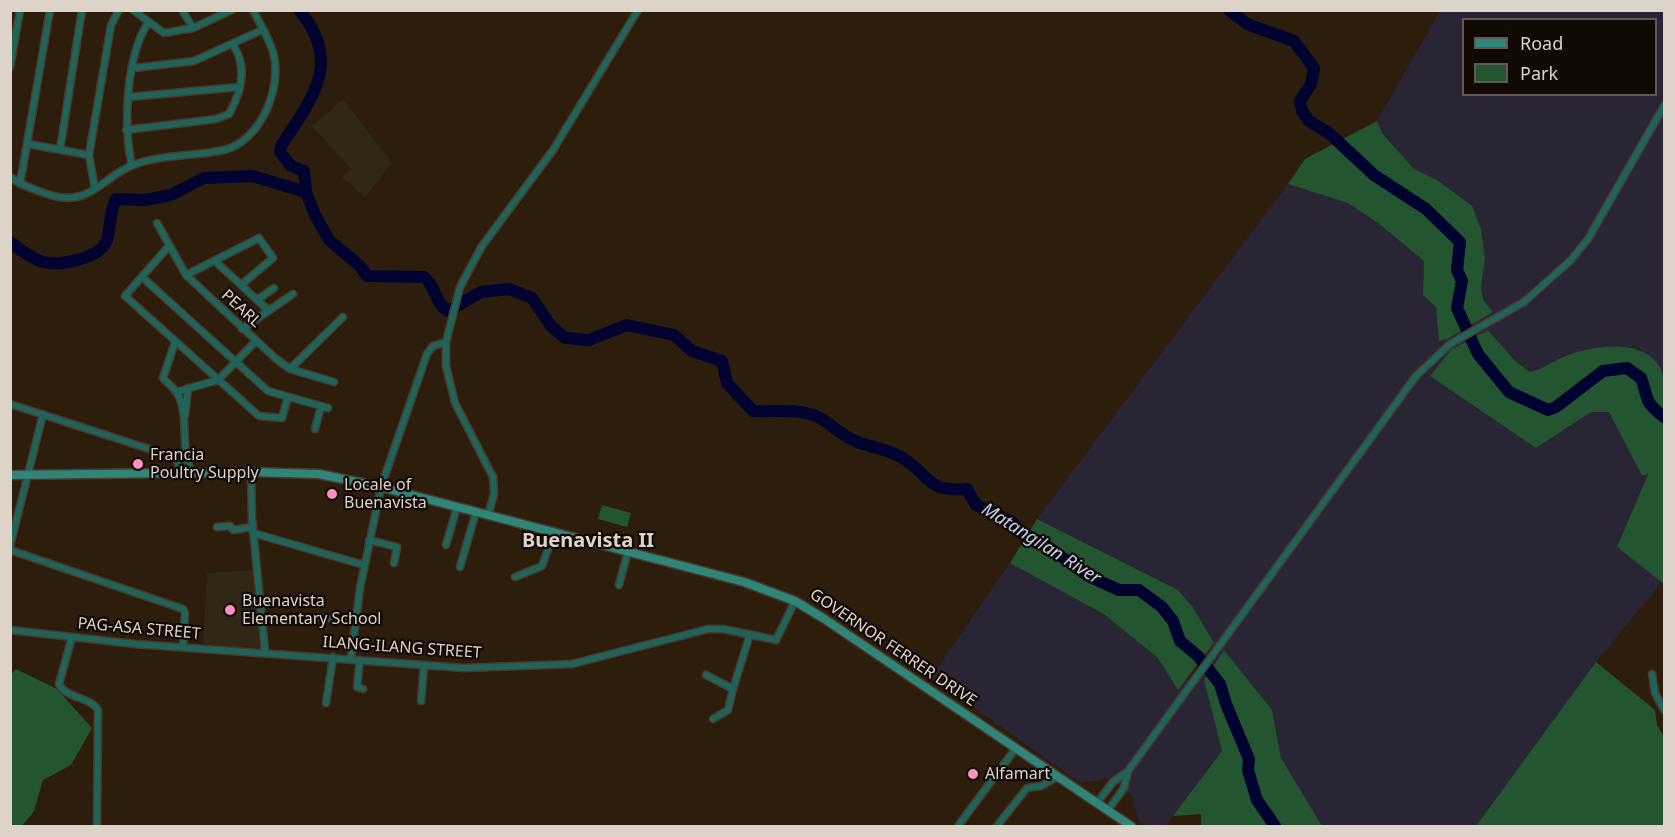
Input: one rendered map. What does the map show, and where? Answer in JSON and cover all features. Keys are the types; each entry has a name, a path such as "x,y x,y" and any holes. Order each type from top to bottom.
{"main road":[{"name":"GOVERNOR FERRER DRIVE","path":"10,475 251,472 319,474 381,487 744,582 795,601 1131,826"}],"street":[{"path":"10,67 20,10"},
{"path":"20,184 50,10"},
{"path":"60,150 82,10"},
{"path":"95,189 88,155 109,30 120,10"},
{"path":"134,10 164,33 193,28 221,13 232,10"},
{"path":"182,10 193,28"},
{"path":"10,177 20,184 63,200 75,199 132,165 225,150 238,145 250,135 265,112 273,90 274,53 253,10"},
{"path":"488,516 495,482 452,394 446,366 446,342 460,287 482,246 553,150 638,10"},
{"path":"132,165 126,130 129,97 139,39 148,23"},
{"path":"134,68 194,61 262,30"},
{"path":"126,130 224,117 232,108 243,66 233,45"},
{"path":"129,97 239,87"},
{"path":"1097,803 1113,782 1128,771 1199,676 1416,376 1449,344 1524,302 1571,260 1588,238 1665,106"},
{"path":"28,144 88,155"},
{"name":"PEARL","path":"157,223 186,275 242,329 290,369 334,382"},
{"path":"186,275 216,262 259,238 273,258 240,285"},
{"path":"169,246 125,296 259,416 282,418 288,397"},
{"path":"216,262 268,310"},
{"path":"142,277 268,391 328,408"},
{"path":"257,300 274,288"},
{"path":"242,329 292,294"},
{"path":"290,369 343,317"},
{"path":"176,392 218,380 256,341"},
{"path":"175,342 163,378 176,392 184,420"},
{"path":"351,658 364,565 381,487 428,354 433,346 446,342"},
{"path":"188,388 184,420 187,462 193,474"},
{"path":"10,404 174,457 178,462 179,474"},
{"path":"315,429 321,406"},
{"path":"43,414 10,548 183,609 185,613 183,647"},
{"path":"251,472 253,530 265,651"},
{"path":"446,545 457,507"},
{"path":"460,567 476,512"},
{"path":"217,527 230,526 233,530 253,530 364,565"},
{"path":"515,577 542,566 554,532"},
{"path":"369,540 397,547 393,563"},
{"path":"619,585 628,551"},
{"name":"ILANG-ILANG STREET","path":"265,651 424,666 572,664 693,631 723,629 776,640 795,601"},
{"path":"318,617 355,621"},
{"name":"PAG-ASA STREET","path":"10,630 183,647 265,651"},
{"path":"713,719 728,710 750,634"},
{"path":"72,637 59,684 63,690 95,705 98,710 97,826"},
{"path":"326,704 333,657"},
{"path":"360,660 357,687 363,689"},
{"path":"421,701 424,666"},
{"path":"1652,674 1655,693 1665,710"},
{"path":"706,675 733,689"},
{"path":"958,826 1016,748"},
{"path":"1108,810 1124,788 1128,771"},
{"path":"997,826 1027,788 1049,783 1057,777"}],"shaded area":[{"path":"1440,11 1664,11 1664,378 1659,366 1637,348 1614,346 1567,355 1545,369 1530,372 1515,361 1488,330 1536,448 1591,412 1609,411 1641,476 1648,473 1617,547 1662,582 1596,662 1476,826 1322,826 1281,758 1272,710 1225,651 1204,680 1222,751 1166,826 1147,826 1138,819 1132,795 1110,778 1080,783 931,677 1010,563 1105,615 1158,658 1178,689 1194,673 1214,644 1192,606 1178,590 1037,519 1288,184 1348,203 1378,223 1424,261 1423,295 1492,312 1483,300 1481,287 1485,258 1481,229 1437,180 1414,169 1382,133 1377,121"},
{"path":"343,99 392,163 365,197 342,177 351,169 312,126"},
{"name":"Buenavista Elementary School","path":"253,570 260,649 203,646 207,573"}],"green space":[{"path":"1377,121 1382,133 1414,169 1437,180 1472,206 1481,229 1485,258 1481,287 1483,300 1493,312 1447,339 1439,341 1436,307 1423,295 1424,261 1378,223 1348,203 1288,184 1305,159"},
{"path":"1488,330 1515,361 1530,372 1568,355 1604,347 1641,351 1659,366 1664,378 1664,584 1617,547 1648,474 1642,476 1609,412 1591,412 1536,448 1430,376 1452,349"},
{"path":"602,505 631,513 627,527 598,519"},
{"path":"1037,519 1178,590 1192,606 1214,643 1178,690 1158,658 1105,615 1010,563"},
{"path":"1224,650 1272,710 1281,758 1322,826 1201,826 1201,814 1173,816 1222,751 1204,680"},
{"path":"1596,662 1655,710 1657,725 1664,737 1664,826 1476,826"},
{"path":"16,669 57,689 92,728 71,765 43,780 34,811 22,826 10,826 10,675"}],"waterway":[{"name":"Matangilan River","path":"299,10 312,29 319,46 321,63 312,95 281,146 280,152 291,166 304,171 306,192 315,215 329,240 360,266 367,276 424,277 431,285 440,304 448,311 481,292 509,289 532,298 551,326 565,338 589,340 627,325 674,335 692,351 722,361 727,383 753,411 790,411 817,417 855,441 899,456 937,486 967,489 976,505 1012,522 1021,532 1047,546 1088,576 1119,590 1139,590 1162,607 1173,621 1180,641 1198,656 1220,684 1249,759 1248,770 1257,800 1275,826"},
{"path":"1229,10 1247,24 1294,41 1314,68 1311,84 1300,101 1302,111 1309,121 1329,133 1374,175 1426,209 1460,242 1457,270 1462,281 1457,308 1478,354 1509,392 1548,410 1556,407 1603,371 1627,368 1641,378 1650,403 1664,417"},
{"name":"Matangilan River","path":"10,242 26,254 43,262 59,263 79,260 103,247 107,240 116,199 145,200 171,195 204,178 252,176 306,192"}],"place":[{"name":"Francia Poultry Supply","path":"138,464"},
{"name":"Locale of Buenavista","path":"332,494"},
{"name":"Buenavista Elementary School","path":"230,610"},
{"name":"Alfamart","path":"973,774"}],"district":[{"name":"Buenavista II","path":"588,541"}]}
